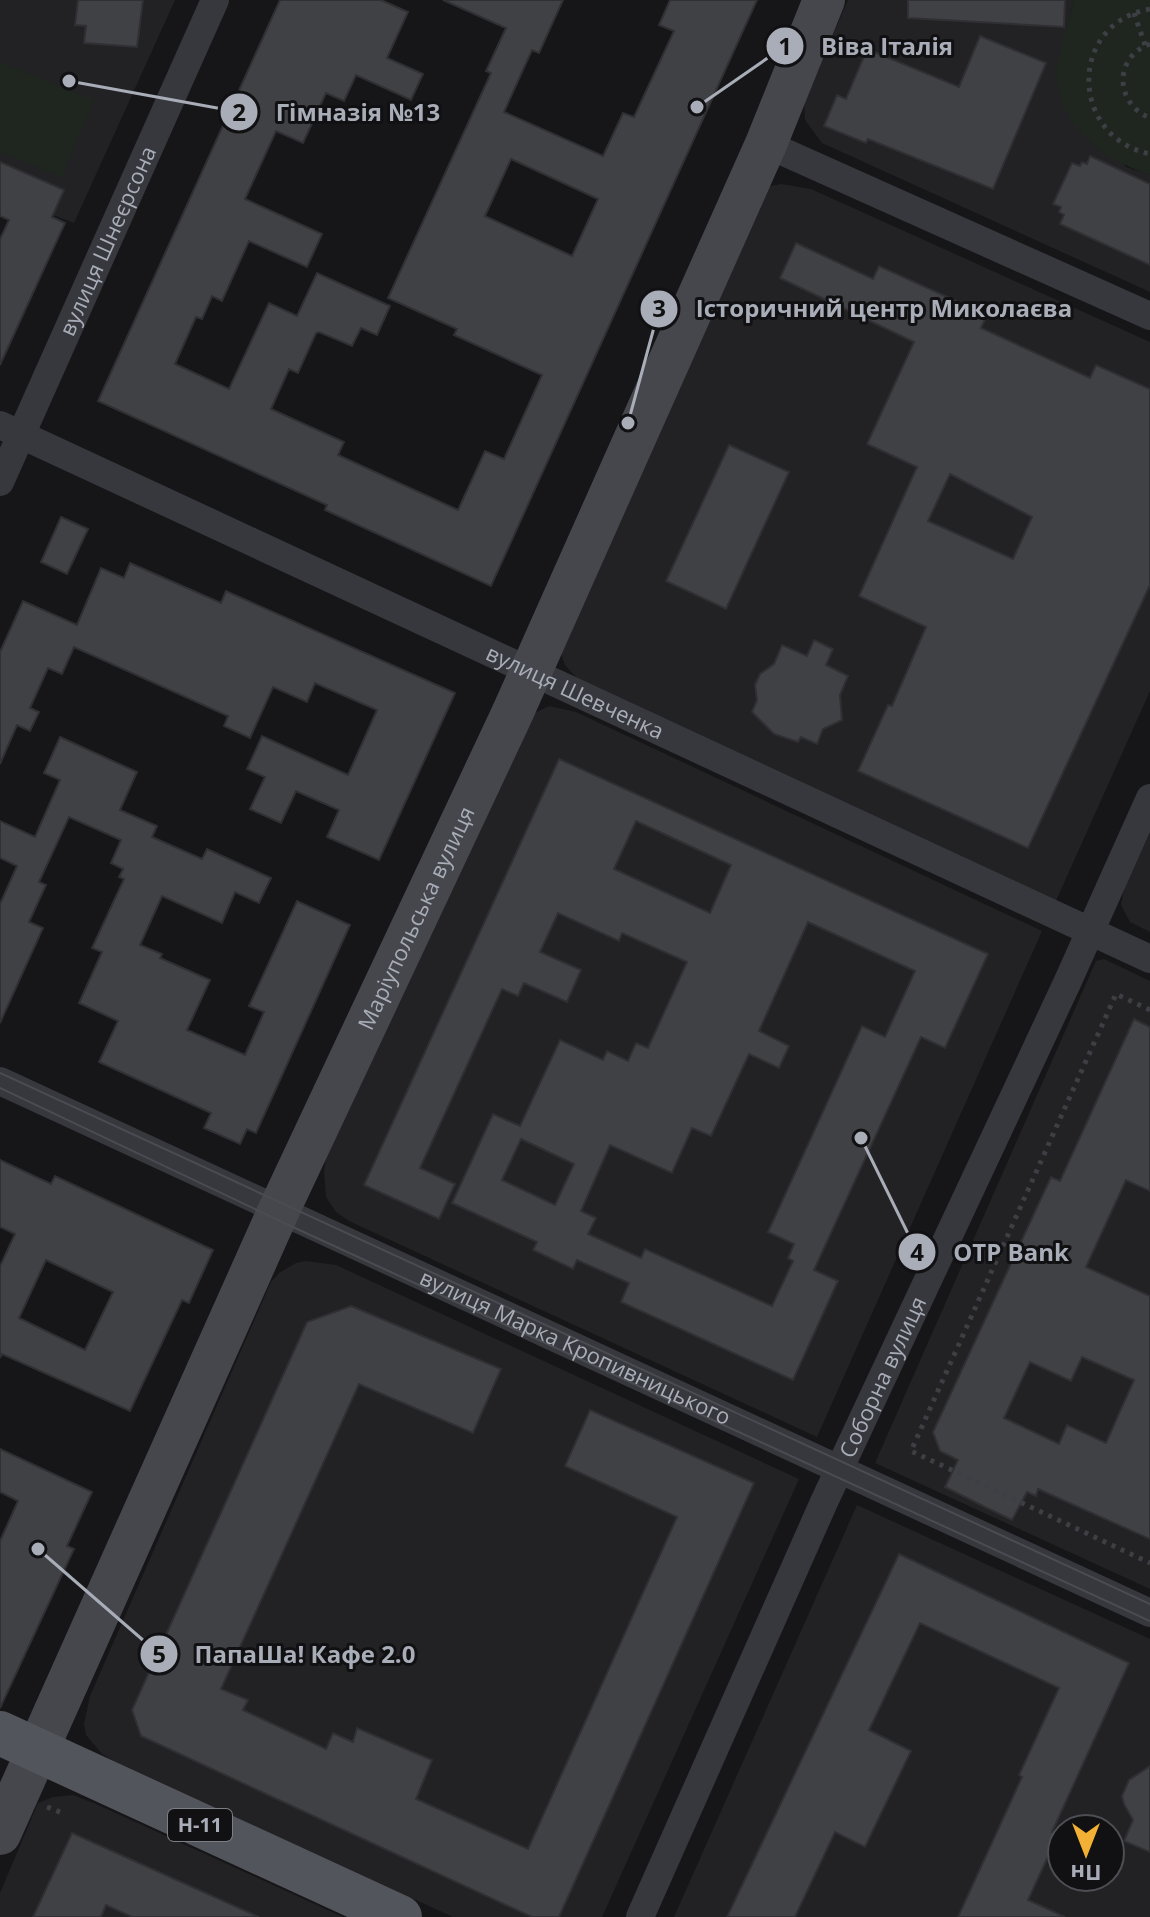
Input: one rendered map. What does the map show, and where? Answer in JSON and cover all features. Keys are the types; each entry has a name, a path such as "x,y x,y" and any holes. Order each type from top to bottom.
{"main road":[{"name":"Н-11","path":"19,1741 400,1917"}],"street":[{"name":"вулиця Шнеєрсона","path":"0,482 10,430 215,0"},
{"name":"Маріупольська вулиця","path":"0,1834 19,1741 278,1212 531,671 766,144 824,0"},
{"path":"766,144 1150,316"},
{"name":"вулиця Шевченка","path":"10,430 1150,959"},
{"name":"Соборна вулиця","path":"640,1917 839,1470 1150,798"},
{"name":"вулиця Марка Кропивницького","path":"0,1081 1150,1613"}],"path":[{"path":"1150,9 1134,13 1113,26 1097,46 1089,69 1089,94 1097,117 1113,136 1134,149 1150,154"},
{"path":"1134,13 1148,45 1134,53 1126,63 1122,82 1124,95 1131,106 1150,118"},
{"path":"1150,1010 1116,994 911,1451 1150,1563"}],"shaded area":[{"path":"0,0 175,0 74,223 53,215 63,190 0,162"},
{"path":"848,0 1074,0 1058,62 1126,167 1150,175 1150,292 822,143 805,120 804,99"},
{"path":"1074,0 1150,0 1150,175 1097,147 1082,134 1062,101 1057,81 1058,60"},
{"path":"0,62 94,100 62,177 0,152"},
{"path":"781,184 811,189 1150,342 1150,691 1055,903 580,682 565,665 561,653 766,187"},
{"path":"549,706 576,712 1042,931 817,1437 349,1221 336,1212 326,1197 326,1158 530,715"},
{"path":"1150,833 1150,932 1130,922 1121,905 1124,889"},
{"path":"1104,959 1150,981 1150,1589 875,1463 1096,961"},
{"path":"306,1261 336,1265 799,1479 602,1917 453,1917 118,1764 102,1754 86,1735 84,1724 90,1696 271,1282 279,1273"},
{"path":"857,1505 1150,1639 1150,1917 674,1917"},
{"path":"73,1795 343,1917 0,1917 0,1893 38,1803 53,1797"}],"building":[{"path":"78,0 143,0 137,47 84,43 86,26 75,25"},
{"path":"280,0 381,0 408,12 387,58 423,74 411,100 356,75 344,101 326,93 303,143 276,131 245,199 322,234 307,267 249,241 222,301 212,296 202,319 196,317 175,364 229,389 269,303 297,316 317,273 390,306 377,335 361,328 352,346 316,333 298,373 289,369 271,409 344,442 338,455 458,510 485,451 504,459 542,375 454,335 457,329 388,298 491,73 486,71 506,28 443,0 563,0 539,53 532,50 504,112 603,156 623,113 634,117 674,31 659,25 670,0 757,0 491,586 325,510 327,505 98,401","holes":["511,159 598,199 572,256 485,216"]},
{"path":"908,0 1065,0 1064,27 908,18"},
{"path":"980,36 1046,63 993,189 868,139 866,143 824,126 837,95 846,99 867,49 959,87"},
{"path":"1090,156 1150,184 1150,265 1060,224 1064,215 1059,212 1061,207 1053,204 1072,163 1080,166 1082,162 1087,164"},
{"path":"0,162 64,190 52,217 65,223 0,365 0,239 9,220 0,216"},
{"path":"796,243 873,279 879,266 987,315 981,328 1090,378 1096,365 1150,389 1150,585 1028,848 858,771 888,705 892,706 926,627 859,596 917,467 867,444 914,342 780,278","holes":["950,474 1032,517 1013,559 928,521"]},
{"path":"729,445 789,472 726,609 666,581"},
{"path":"61,517 88,529 67,574 41,562"},
{"path":"130,563 221,603 226,591 455,693 379,860 327,837 339,810 296,791 281,823 250,809 265,777 247,769 262,736 348,775 377,710 315,683 307,702 273,687 250,738 224,726 228,716 74,647 62,674 48,668 30,708 39,712 30,731 17,725 0,764 0,652 23,601 77,625 101,568 124,578"},
{"path":"814,640 833,649 826,665 848,676 840,695 842,720 823,729 817,744 801,737 798,742 774,734 752,712 757,700 755,685 760,674 774,664 782,645 807,656"},
{"path":"60,737 137,772 120,810 157,826 152,837 202,859 207,849 271,878 259,903 235,892 222,923 162,896 140,945 162,954 160,958 210,980 187,1030 245,1055 264,1012 249,1006 297,901 350,925 256,1133 247,1129 240,1144 204,1128 211,1113 99,1062 118,1021 79,1003 102,952 92,948 124,879 119,877 123,869 111,863 121,840 69,817 39,882 46,885 29,922 43,928 0,1023 0,904 17,866 0,858 0,821 35,837 60,780 44,773"},
{"path":"559,759 988,954 945,1048 921,1037 814,1270 838,1281 793,1380 621,1302 629,1283 577,1260 573,1269 533,1250 537,1242 452,1203 493,1114 520,1126 560,1040 603,1060 607,1051 628,1061 636,1043 648,1048 687,962 622,933 619,941 558,913 540,952 581,970 567,1002 524,983 518,996 502,989 420,1168 455,1184 439,1219 364,1185","holes":["636,821 731,865 710,913 614,869","808,922 915,971 885,1037 862,1026 768,1232 794,1244 788,1258 793,1261 772,1306 645,1249 641,1258 588,1234 596,1218 581,1211 610,1145 672,1173 692,1128 711,1136 749,1054 779,1068 789,1046 759,1031","521,1139 574,1164 555,1205 502,1180"]},
{"path":"1134,1019 1150,1027 1150,1191 1126,1180 1086,1267 1150,1296 1150,1539 1038,1489 1036,1496 1027,1492 1012,1520 945,1487 958,1460 940,1451 933,1432 1051,1177 1060,1181","holes":["1082,1357 1134,1380 1106,1443 1067,1425 1059,1444 1004,1418 1030,1362 1071,1381"]},
{"path":"0,1160 51,1184 55,1176 213,1250 189,1303 182,1300 130,1411 2,1354 0,1358 0,1266 15,1234 0,1227","holes":["46,1260 113,1292 85,1350 19,1318"]},
{"path":"351,1306 501,1369 473,1433 359,1384 221,1689 248,1700 243,1710 326,1749 333,1733 353,1742 357,1728 432,1760 416,1799 528,1849 677,1517 565,1466 590,1410 754,1483 559,1917 532,1917 141,1736 132,1710 307,1322"},
{"path":"0,1449 92,1492 67,1546 74,1549 0,1708 0,1541 18,1501 0,1492"},
{"path":"899,1554 1129,1663 1061,1813 1046,1813 1046,1861 1028,1900 1065,1917 958,1917 1059,1688 920,1623 869,1730 911,1751 865,1847 835,1832 795,1917 727,1917"},
{"path":"1150,1766 1150,1852 1126,1842 1133,1820 1122,1796 1129,1780"},
{"path":"72,1833 259,1917 132,1917 106,1905 101,1917 33,1917"}],"tram line":[{"path":"0,1073 1150,1604"},
{"path":"0,1088 295,1228 1150,1621"}],"place":[{"name":"Гімназія №13","path":"69,81"},
{"name":"Віва Італія","path":"697,107"},
{"name":"Історичний центр Миколаєва","path":"628,423"},
{"name":"OTP Bank","path":"861,1138"},
{"name":"ПапаШа! Кафе 2.0","path":"38,1549"}]}
